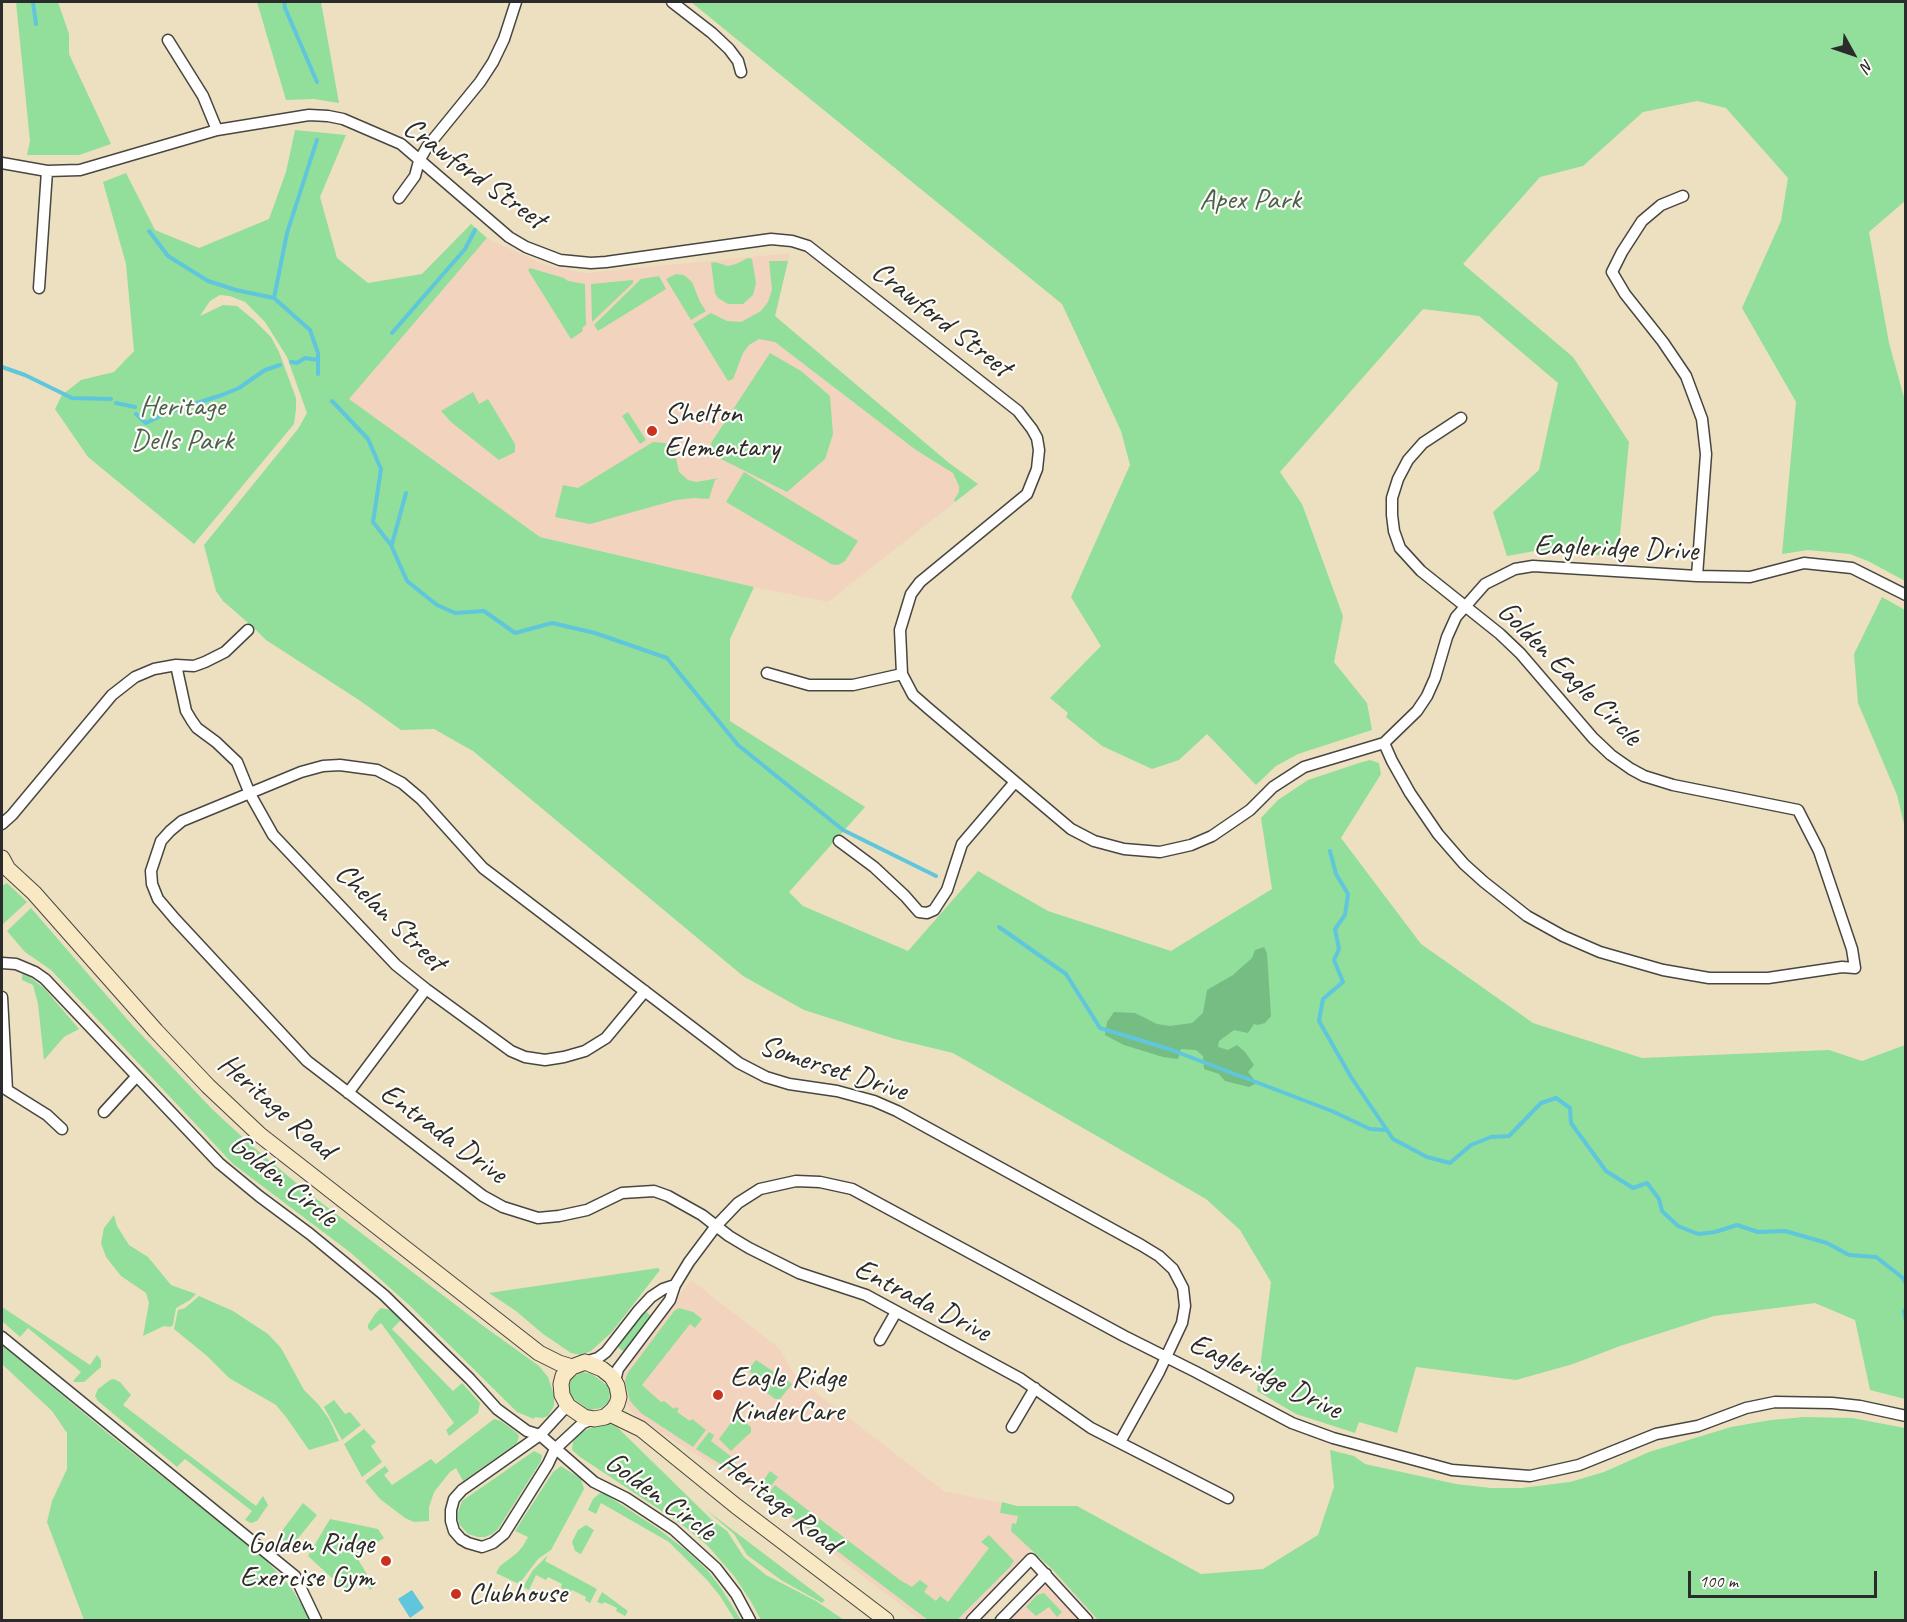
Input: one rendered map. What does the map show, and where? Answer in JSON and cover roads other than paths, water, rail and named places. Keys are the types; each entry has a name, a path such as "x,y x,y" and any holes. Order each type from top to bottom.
{"main road":[{"name":"Heritage Road","path":"4,864 34,893 156,1031 208,1086 260,1135 539,1353 559,1363 579,1365"},
{"name":"Heritage Road","path":"539,1353 561,1381"},
{"path":"579,1365 602,1369 615,1381 619,1397 610,1414 594,1419 580,1415 566,1404 562,1395 561,1381 566,1371 579,1365"},
{"name":"Heritage Road","path":"619,1397 627,1413 641,1430"},
{"name":"Heritage Road","path":"610,1414 641,1430 736,1506 886,1620"}],"street":[{"path":"399,198 415,176 419,161 427,147 480,82 493,62 504,39 516,2"},
{"path":"672,2 729,49 738,61 741,72"},
{"path":"168,40 203,96 217,130"},
{"name":"Crawford Street","path":"2,163 46,171 64,171 91,167 217,130 309,115 328,116 343,119 400,144 509,237 526,247 560,260 606,262 771,239 792,241 808,246 1018,411 1037,438 1039,460 1032,486 1018,502 920,582 911,594 900,630 902,674 913,695 1071,829 1094,841 1124,849 1160,852 1191,845 1212,837 1250,810 1273,787 1304,767 1379,745"},
{"path":"39,288 46,171"},
{"path":"1683,196 1661,206 1642,221 1612,272 1625,294 1663,342 1686,376 1701,419 1706,454 1697,576"},
{"path":"1461,418 1423,443 1408,460 1392,498 1392,515 1394,531 1400,548 1421,571 1465,607"},
{"name":"Eagleridge Drive","path":"1379,745 1418,711 1435,678 1447,637 1456,618 1479,589 1497,576 1515,569 1533,566 1750,577 1804,563 1852,567 1905,595"},
{"name":"Golden Eagle Circle","path":"1379,745 1392,761 1410,793 1438,834 1464,864 1527,916 1563,936 1600,952 1664,970 1708,978 1768,978 1842,967 1855,968 1852,949 1819,851 1798,810 1673,785 1644,776 1631,769 1593,738 1520,653 1465,607"},
{"path":"2,824 112,695 135,677 154,669 194,666 225,652 248,630"},
{"name":"Chelan Street","path":"176,666 186,711 197,728 237,762 250,794 273,835 396,965 511,1051 525,1057 545,1060 585,1051 606,1038 645,990"},
{"path":"767,674 809,685 853,685 902,674"},
{"name":"Somerset Drive","path":"250,794 323,765 360,766 392,777 421,799 483,868 753,1072 789,1084 837,1091 874,1101 1159,1256 1173,1269 1183,1288 1185,1306 1182,1323 1120,1442"},
{"path":"839,841 874,867 919,912 927,913 934,909 947,890 962,844 1015,782"},
{"name":"Entrada Drive","path":"250,794 182,821 161,841 151,871 152,884 158,899 307,1061 483,1196 502,1207 538,1218 587,1210 622,1193 654,1191 683,1203 739,1242 799,1273 866,1295 1035,1388 1091,1428 1228,1498"},
{"path":"2,833 12,815"},
{"name":"Golden Circle","path":"2,963 16,964 35,972 45,980 219,1163 384,1295 470,1379 497,1409 527,1431 540,1436 594,1482 626,1498 673,1529 716,1568 736,1594 750,1620"},
{"path":"348,1094 426,989"},
{"path":"2,997 7,1090 47,1115 62,1129"},
{"path":"104,1112 136,1077"},
{"name":"Eagleridge Drive","path":"615,1381 618,1369 670,1300 675,1285 689,1262 716,1226 738,1203 760,1189 796,1180 820,1182 852,1190 1292,1423 1333,1438 1452,1470 1530,1476 1579,1465 1656,1434 1698,1426 1746,1408 1775,1402 1860,1406 1905,1416"},
{"name":"Eagleridge Drive","path":"579,1365 603,1356 651,1297 663,1288 675,1285"},
{"path":"880,1340 896,1312"},
{"path":"2,1338 295,1576 316,1620"},
{"path":"1012,1427 1035,1388"},
{"name":"Golden Circle","path":"566,1404 540,1436 462,1490 454,1499 451,1521 454,1531 461,1539 482,1547 493,1543 504,1534 555,1449 583,1423 594,1419"},
{"path":"972,1620 1031,1559 1087,1620"},
{"path":"1001,1620 1046,1574"}],"water":[{"path":"412,1590 424,1608 410,1618 398,1599"}],"waterway":[{"path":"33,2 36,24"},
{"path":"284,2 317,82"},
{"path":"274,298 287,233 317,140"},
{"path":"392,333 465,249 475,230"},
{"path":"149,231 168,256 208,281 274,298 310,330 318,353 318,374"},
{"path":"291,362 297,363 305,358 318,360"},
{"path":"136,414 146,423 169,412 239,388 265,370 280,365"},
{"path":"2,367 25,375 72,398 111,399"},
{"path":"332,401 368,439 381,469 373,522 391,545 407,581 437,605 455,613 484,611 515,633 552,623 595,633 667,658 738,745 843,830 936,876"},
{"path":"116,403 135,407"},
{"path":"392,544 406,493"},
{"path":"1330,851 1336,874 1348,894 1345,915 1335,929 1339,949 1334,960 1343,982 1323,999 1319,1021 1351,1077 1393,1139 1427,1157 1450,1163 1471,1145 1491,1137 1509,1136 1541,1103 1556,1098 1570,1108 1571,1123 1606,1171 1633,1188 1647,1183 1659,1199 1662,1211 1678,1226 1698,1234 1715,1232 1737,1225 1758,1232 1785,1231 1827,1243 1849,1255 1876,1257 1903,1278 1906,1284"},
{"path":"999,927 1066,974 1100,1028 1169,1049 1332,1111 1370,1129 1387,1130"},
{"path":"1904,1311 1906,1321"}],"place":[{"name":"Shelton Elementary","path":"652,431"},
{"name":"Eagle Ridge KinderCare","path":"718,1395"},
{"name":"Golden Ridge Exercise Gym","path":"386,1561"},
{"name":"Clubhouse","path":"456,1594"}],"park label":[{"name":"Apex Park","path":"1250,200"},
{"name":"Heritage Dells Park","path":"182,424"}]}
